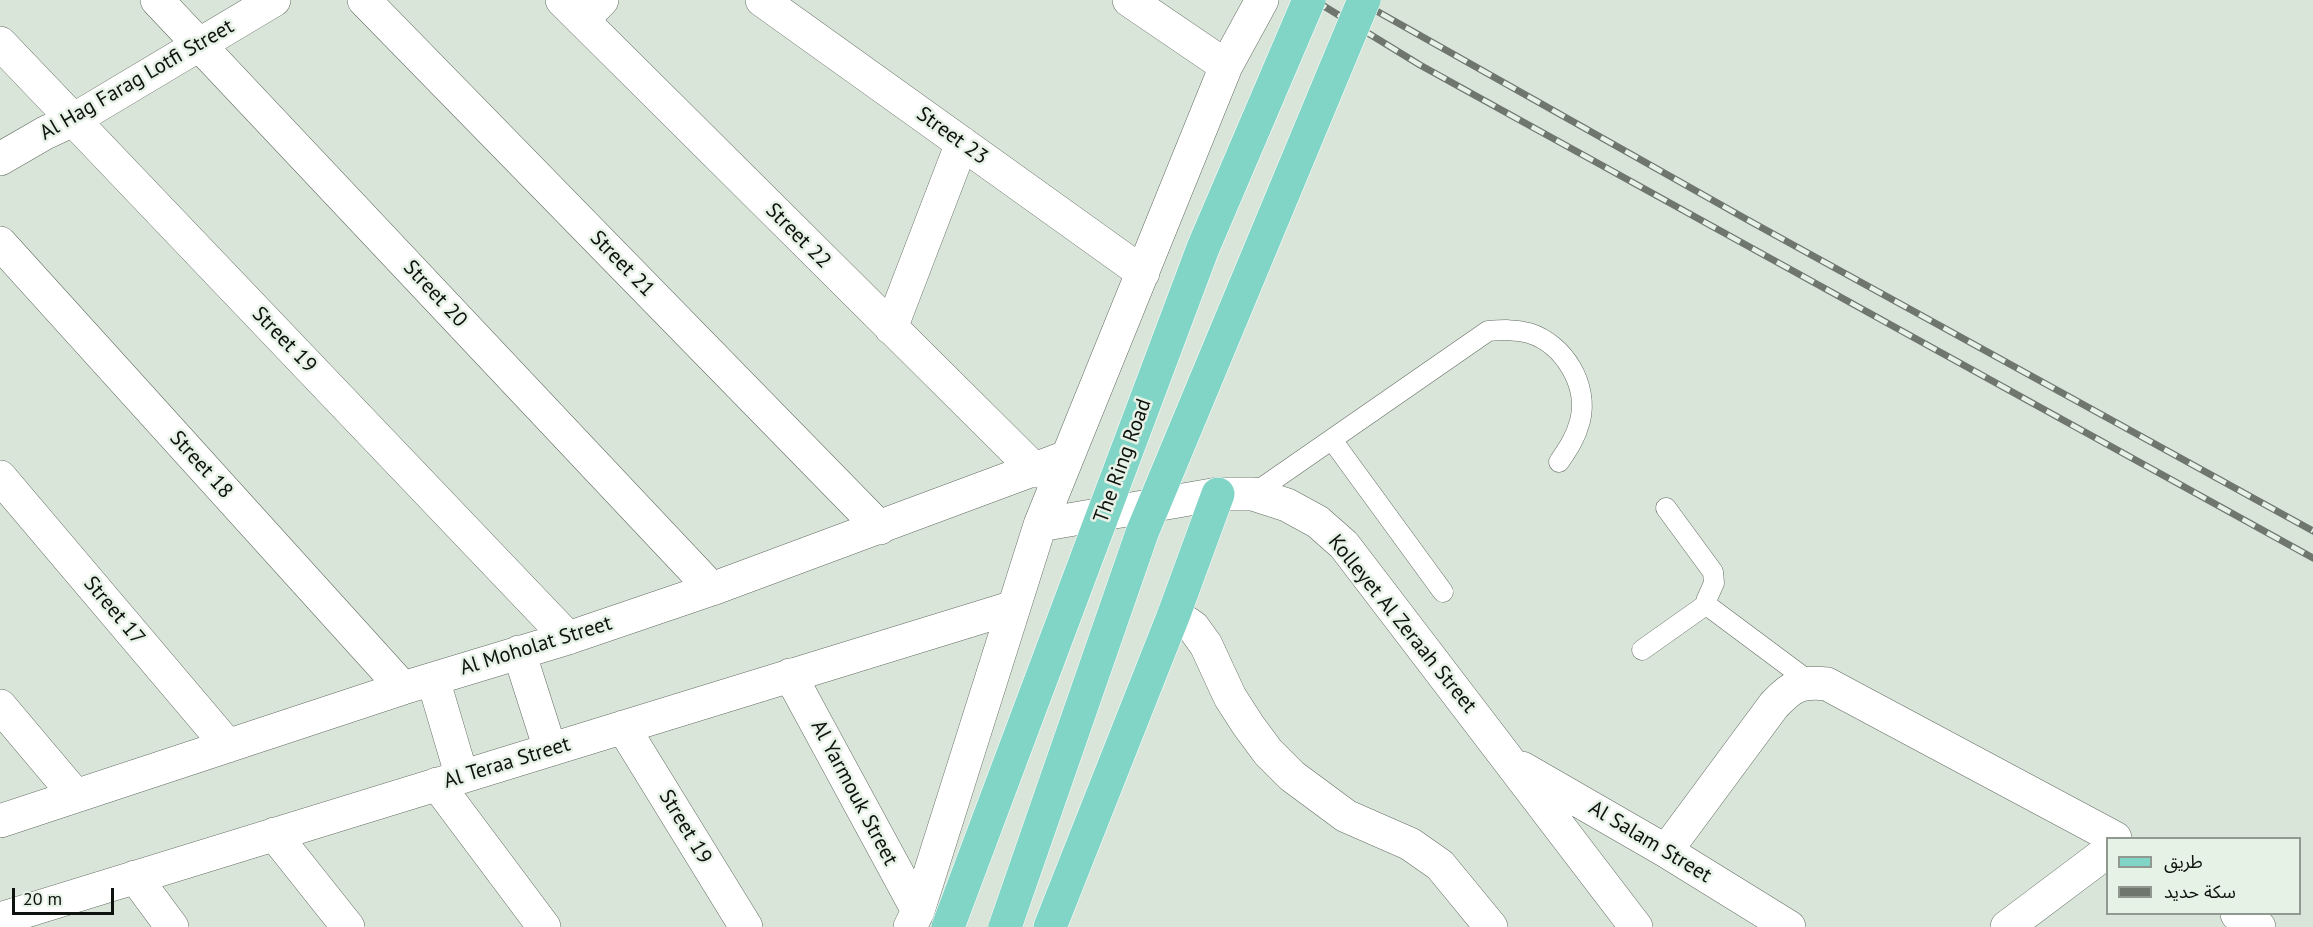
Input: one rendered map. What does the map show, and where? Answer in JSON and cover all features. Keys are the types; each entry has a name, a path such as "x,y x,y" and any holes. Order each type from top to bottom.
{"main road":[{"name":"The Ring Road","path":"948,927 1203,248 1309,0"},
{"name":"The Ring Road","path":"1005,927 1142,533 1364,0"},
{"path":"1050,927 1174,614 1218,494"}],"street":[{"name":"Street 20","path":"157,0 712,589"},
{"name":"Al Hag Farag Lotfi Street","path":"0,159 75,119 273,0"},
{"name":"Street 21","path":"364,0 880,528"},
{"name":"Street 23","path":"762,0 1143,273"},
{"path":"1129,0 1226,66"},
{"path":"914,919 1040,525 1226,66 1262,0"},
{"name":"Street 22","path":"582,7 891,328 1035,471"},
{"name":"Street 19","path":"0,43 568,638"},
{"path":"891,328 962,143"},
{"name":"Street 18","path":"0,243 418,684"},
{"name":"Al Moholat Street","path":"0,821 418,684 568,638 712,589 1035,471 1067,457"},
{"name":"Street 17","path":"0,477 228,746"},
{"name":"Kolleyet Al Zeraah Street","path":"1040,525 1218,494 1254,494 1287,505 1318,522 1344,545 1636,927"},
{"name":"Al Teraa Street","path":"0,919 1014,607"},
{"path":"1174,614 1192,627 1206,645 1230,697 1248,725 1268,752 1292,776 1346,816 1410,844 1440,865 1491,927"},
{"path":"519,652 550,749"},
{"name":"Al Yarmouk Street","path":"790,675 914,919"},
{"path":"1666,850 1774,705 1791,688 1810,682 1827,684 2113,837"},
{"path":"418,684 449,780 544,927"},
{"path":"0,706 76,796"},
{"name":"Street 19","path":"624,727 746,927"},
{"name":"Al Salam Street","path":"1509,760 1666,850 1789,927"},
{"path":"274,834 348,927"},
{"path":"2007,927 2106,853"},
{"path":"135,877 172,927"},
{"path":"2239,915 2259,927"}],"lane":[{"path":"1254,494 1488,331 1509,329 1530,333 1550,343 1565,358 1576,377 1581,398 1580,419 1574,439 1559,462"},
{"path":"1332,440 1443,592"},
{"path":"1666,508 1713,572 1714,583 1707,598 1707,604"},
{"path":"1642,650 1707,604"},
{"path":"1707,604 1810,682"}],"railway":[{"path":"1314,0 1420,65 2313,558"},
{"path":"1357,0 1746,219 2313,531"}]}
